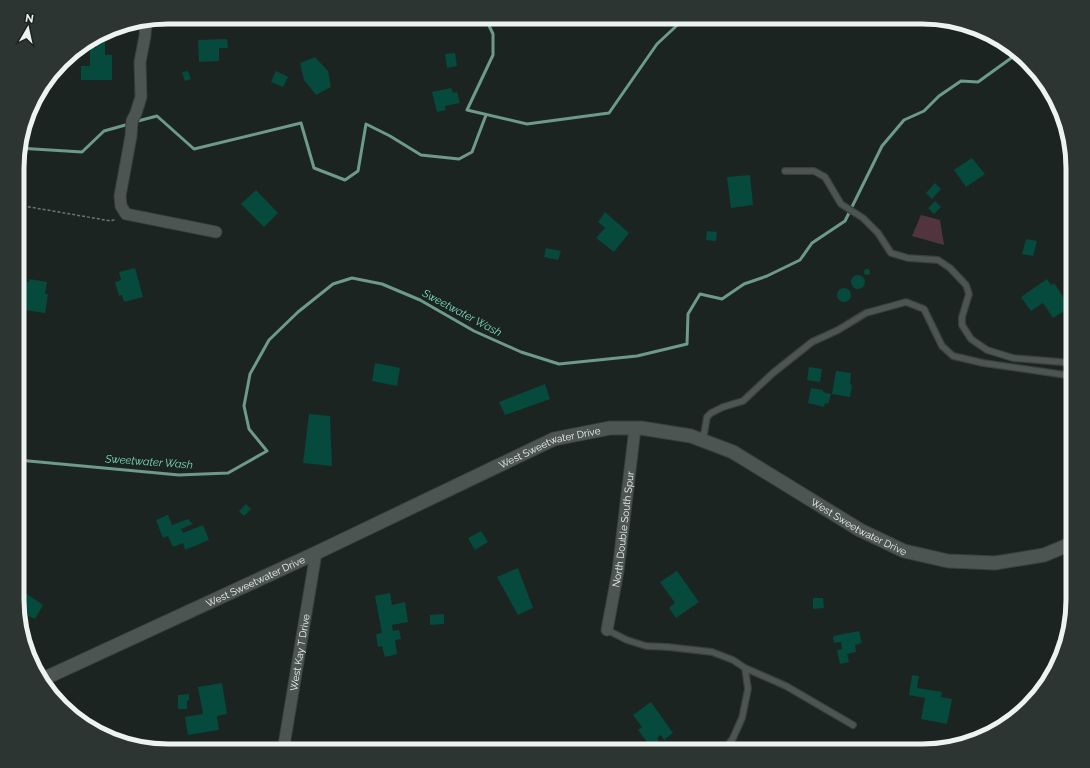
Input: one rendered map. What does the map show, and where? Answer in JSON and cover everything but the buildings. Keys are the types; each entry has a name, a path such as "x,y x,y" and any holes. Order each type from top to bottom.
{"street":[{"path":"146,26 140,62 141,97 132,121 131,136 120,196 121,206 126,214 216,232"},
{"name":"West Sweetwater Drive","path":"46,677 316,553 554,439 610,428 642,428 691,436 733,452 860,530 904,551 948,561 995,563 1044,554 1066,546"},
{"name":"North Double South Spur","path":"607,630 618,571 635,428"},
{"name":"West Kay T Drive","path":"284,744 316,553"}],"lane":[{"path":"785,171 814,171 825,177 841,204 863,218 878,233 891,253 908,258 938,260 950,268 966,285 969,294 962,316 962,325 971,339 988,350 1013,358 1066,362"},
{"path":"703,441 707,417 711,413 723,407 743,401 773,373 812,342 838,330 866,313 906,302 924,309 942,346 953,356 983,363 1066,375"},
{"path":"607,630 627,640 646,646 712,652 733,660 745,668 786,686 853,725"},
{"path":"729,744 742,718 748,689 745,668"}],"path":[{"path":"24,206 111,221 126,214"}],"shaded area":[{"path":"921,215 940,220 944,245 912,236"}],"waterway":[{"path":"488,24 493,34 493,55 467,110 527,124 609,113 657,44 678,24"},
{"name":"Sweetwater Wash","path":"24,461 179,475 228,473 267,451 249,429 244,406 250,374 269,340 298,312 333,284 352,278 382,284 420,300 474,331 521,352 559,364 637,356 687,344 688,314 700,294 722,299 744,284 767,276 800,260 812,243 845,221 882,146 904,120 924,111 939,96 961,81 978,82 1013,57"},
{"path":"134,122 157,116 194,149 301,123 314,168 345,180 358,171 366,124 390,136 421,155 459,159 472,152 486,115"},
{"path":"25,148 82,152 104,131 129,124"}]}
